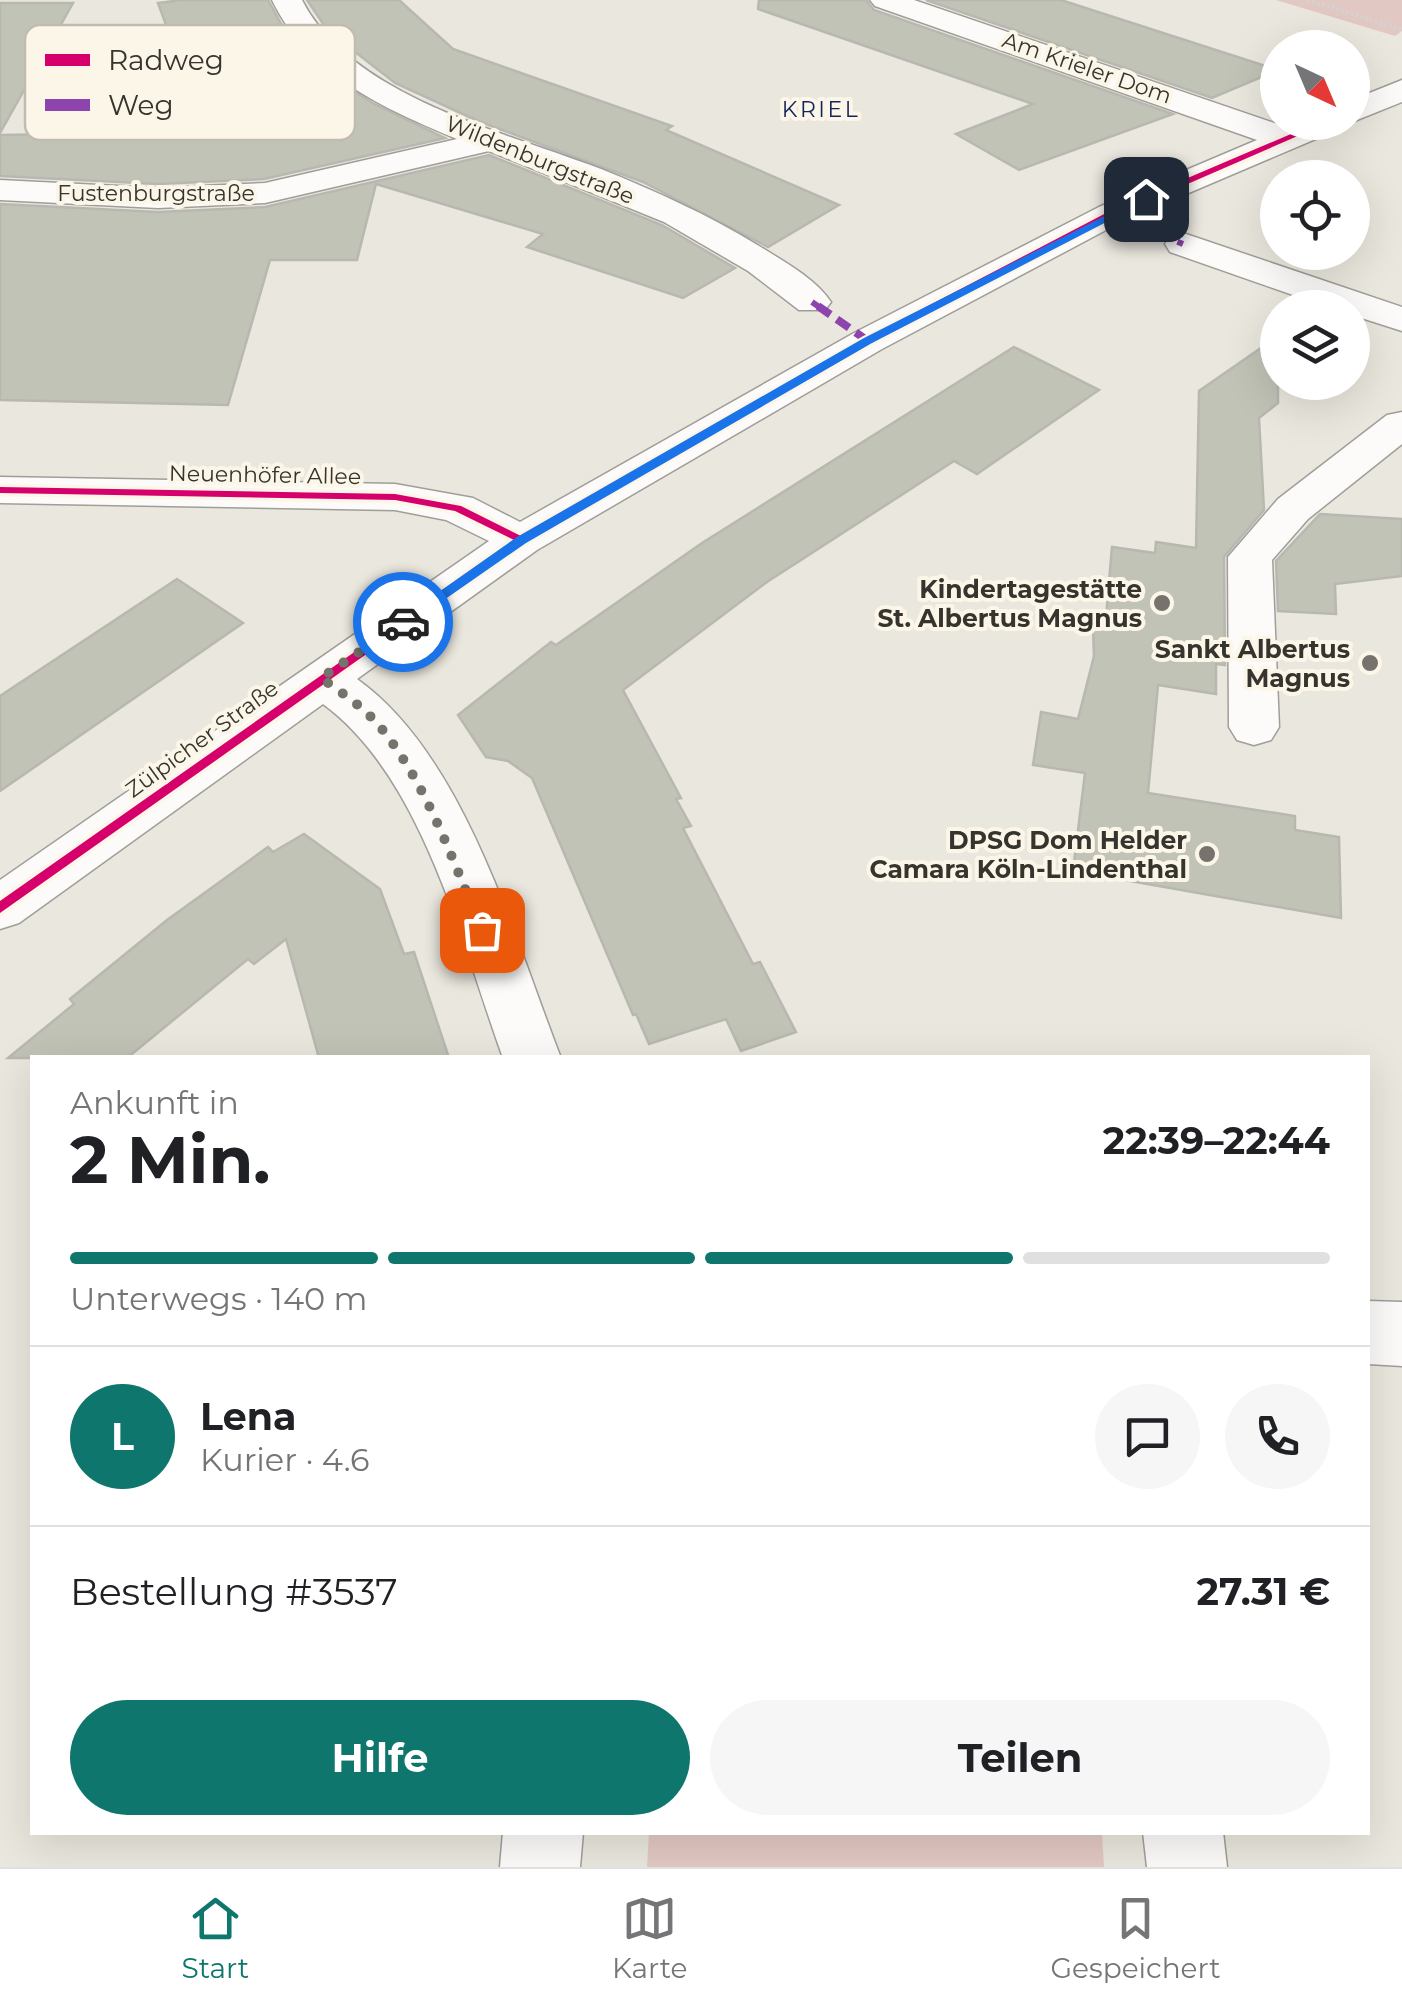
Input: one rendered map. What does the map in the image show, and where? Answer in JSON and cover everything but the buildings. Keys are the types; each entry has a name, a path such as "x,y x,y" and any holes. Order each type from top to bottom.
{"street":[{"name":"Wildenburgstraße","path":"287,0 300,25"},
{"name":"Am Krieler Dom","path":"885,0 1260,129"},
{"name":"Wildenburgstraße","path":"355,74 390,96 486,142 588,176 702,231 767,264 812,302"},
{"path":"1370,104 1402,90"},
{"name":"Zülpicher Straße","path":"0,908 321,678 522,540 868,341 1047,247 1111,214 1286,140"},
{"name":"Fustenburgstraße","path":"0,190 158,198 265,193 486,142"},
{"path":"1183,244 1402,320"},
{"path":"1254,728 1250,557 1293,509 1402,426"},
{"name":"Neuenhöfer Allee","path":"0,490 396,497 458,508 522,540"},
{"path":"321,678 360,706 382,729 430,806 531,1055"},
{"path":"1370,1333 1402,1334"},
{"path":"540,1867 543,1835"},
{"path":"1182,1835 1187,1867"}],"path":[{"path":"1308,0 1402,30"}],"shaded area":[{"path":"1276,0 1402,0 1402,31 1395,36"},
{"path":"649,1835 1102,1835 1104,1867 647,1867"}],"marked path":[{"path":"1111,214 1183,244"},
{"path":"812,302 868,341"}],"cycle path":[{"path":"0,908 521,540 868,341 1111,214 1285,140"},
{"path":"0,490 395,497 458,508 521,540"}],"way so far":[{"path":"403,622 321,678 360,706 382,729 430,806 482,930"}],"place":[{"name":"Kindertagestätte St. Albertus Magnus","path":"1162,603"},
{"name":"Sankt Albertus Magnus","path":"1370,663"},
{"name":"DPSG Dom Helder Camara Köln-Lindenthal","path":"1207,854"}],"district":[{"name":"KRIEL","path":"821,109"}],"route":[{"path":"403,622 522,540 868,341 1146,199"}]}
